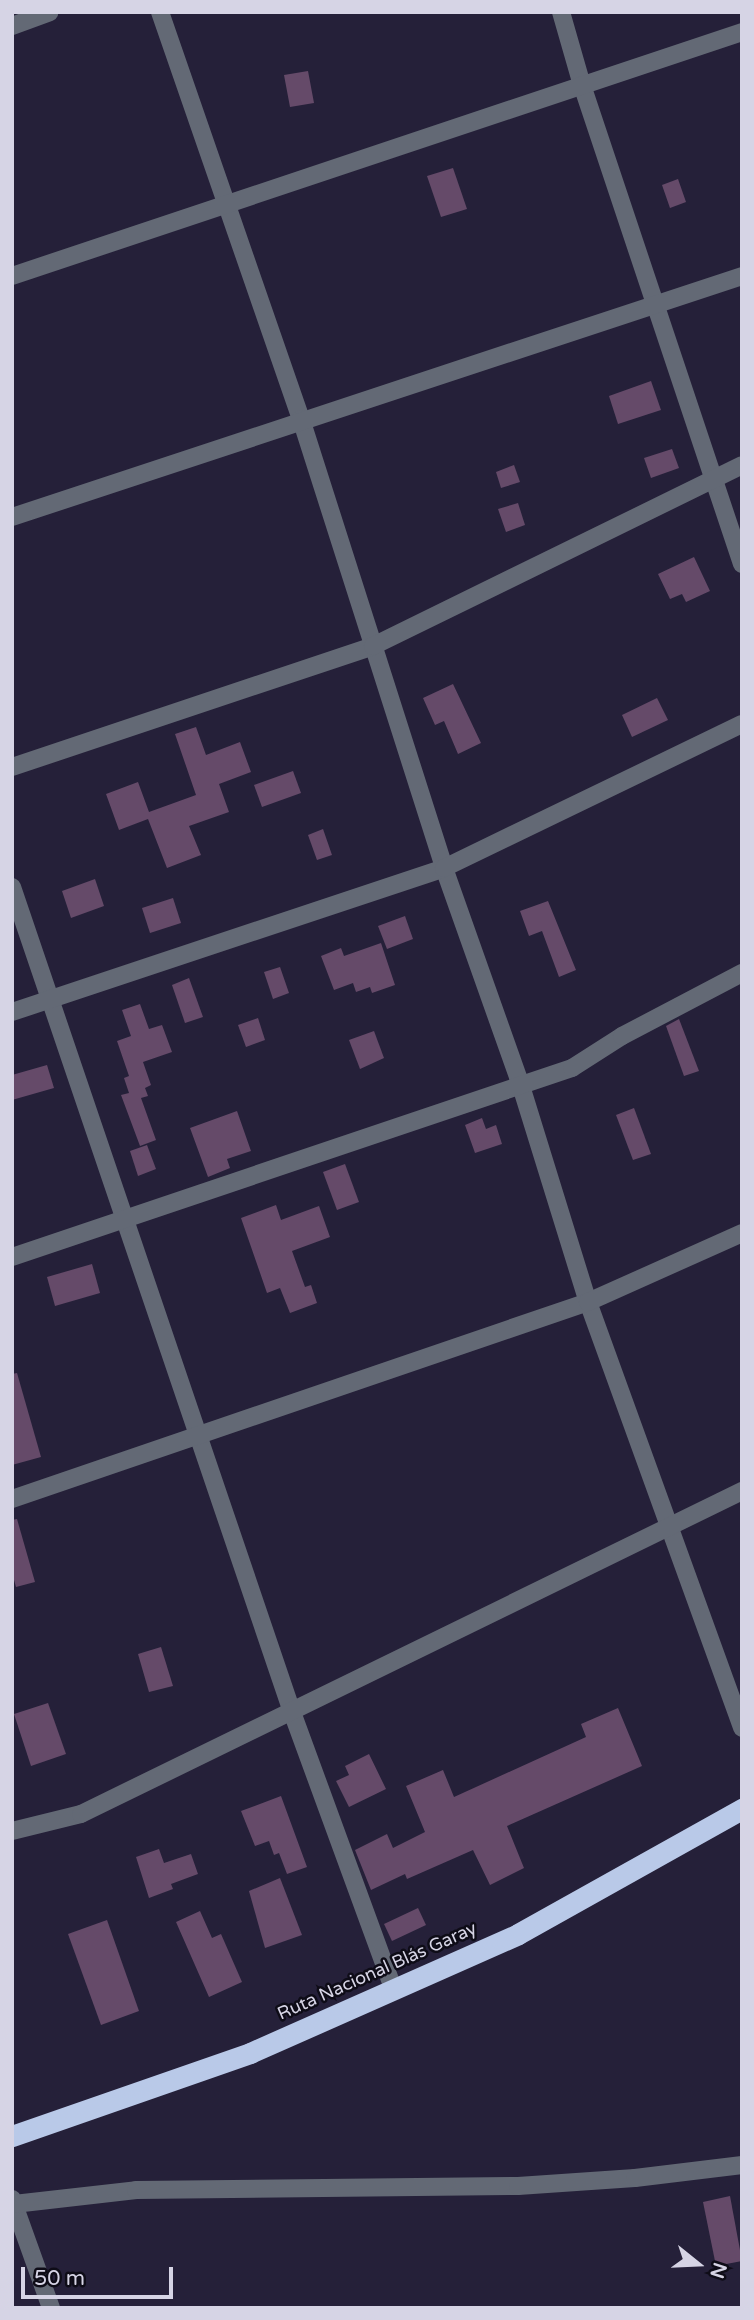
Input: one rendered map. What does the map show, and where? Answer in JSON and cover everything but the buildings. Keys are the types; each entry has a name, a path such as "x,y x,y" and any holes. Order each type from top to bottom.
{"highway":[{"name":"Ruta Nacional Blás Garay","path":"12,2136 250,2053 393,1987 518,1934 742,1809"}],"street":[{"path":"12,26 50,12"},
{"path":"160,12 300,419 444,868 521,1086 588,1302 667,1527 742,1728"},
{"path":"561,12 582,85 715,477 742,565"},
{"path":"12,276 742,32"},
{"path":"12,517 300,419 656,306 742,275"},
{"path":"12,767 373,646 742,465"},
{"path":"12,1012 444,868 742,724"},
{"path":"12,887 52,999 124,1220 201,1435 292,1712 393,1987"},
{"path":"12,1257 572,1068 622,1035 742,973"},
{"path":"12,1499 588,1302 742,1233"},
{"path":"12,1831 81,1814 742,1491"},
{"path":"51,2308 13,2202 136,2190 518,2186 635,2178 742,2165"}]}
